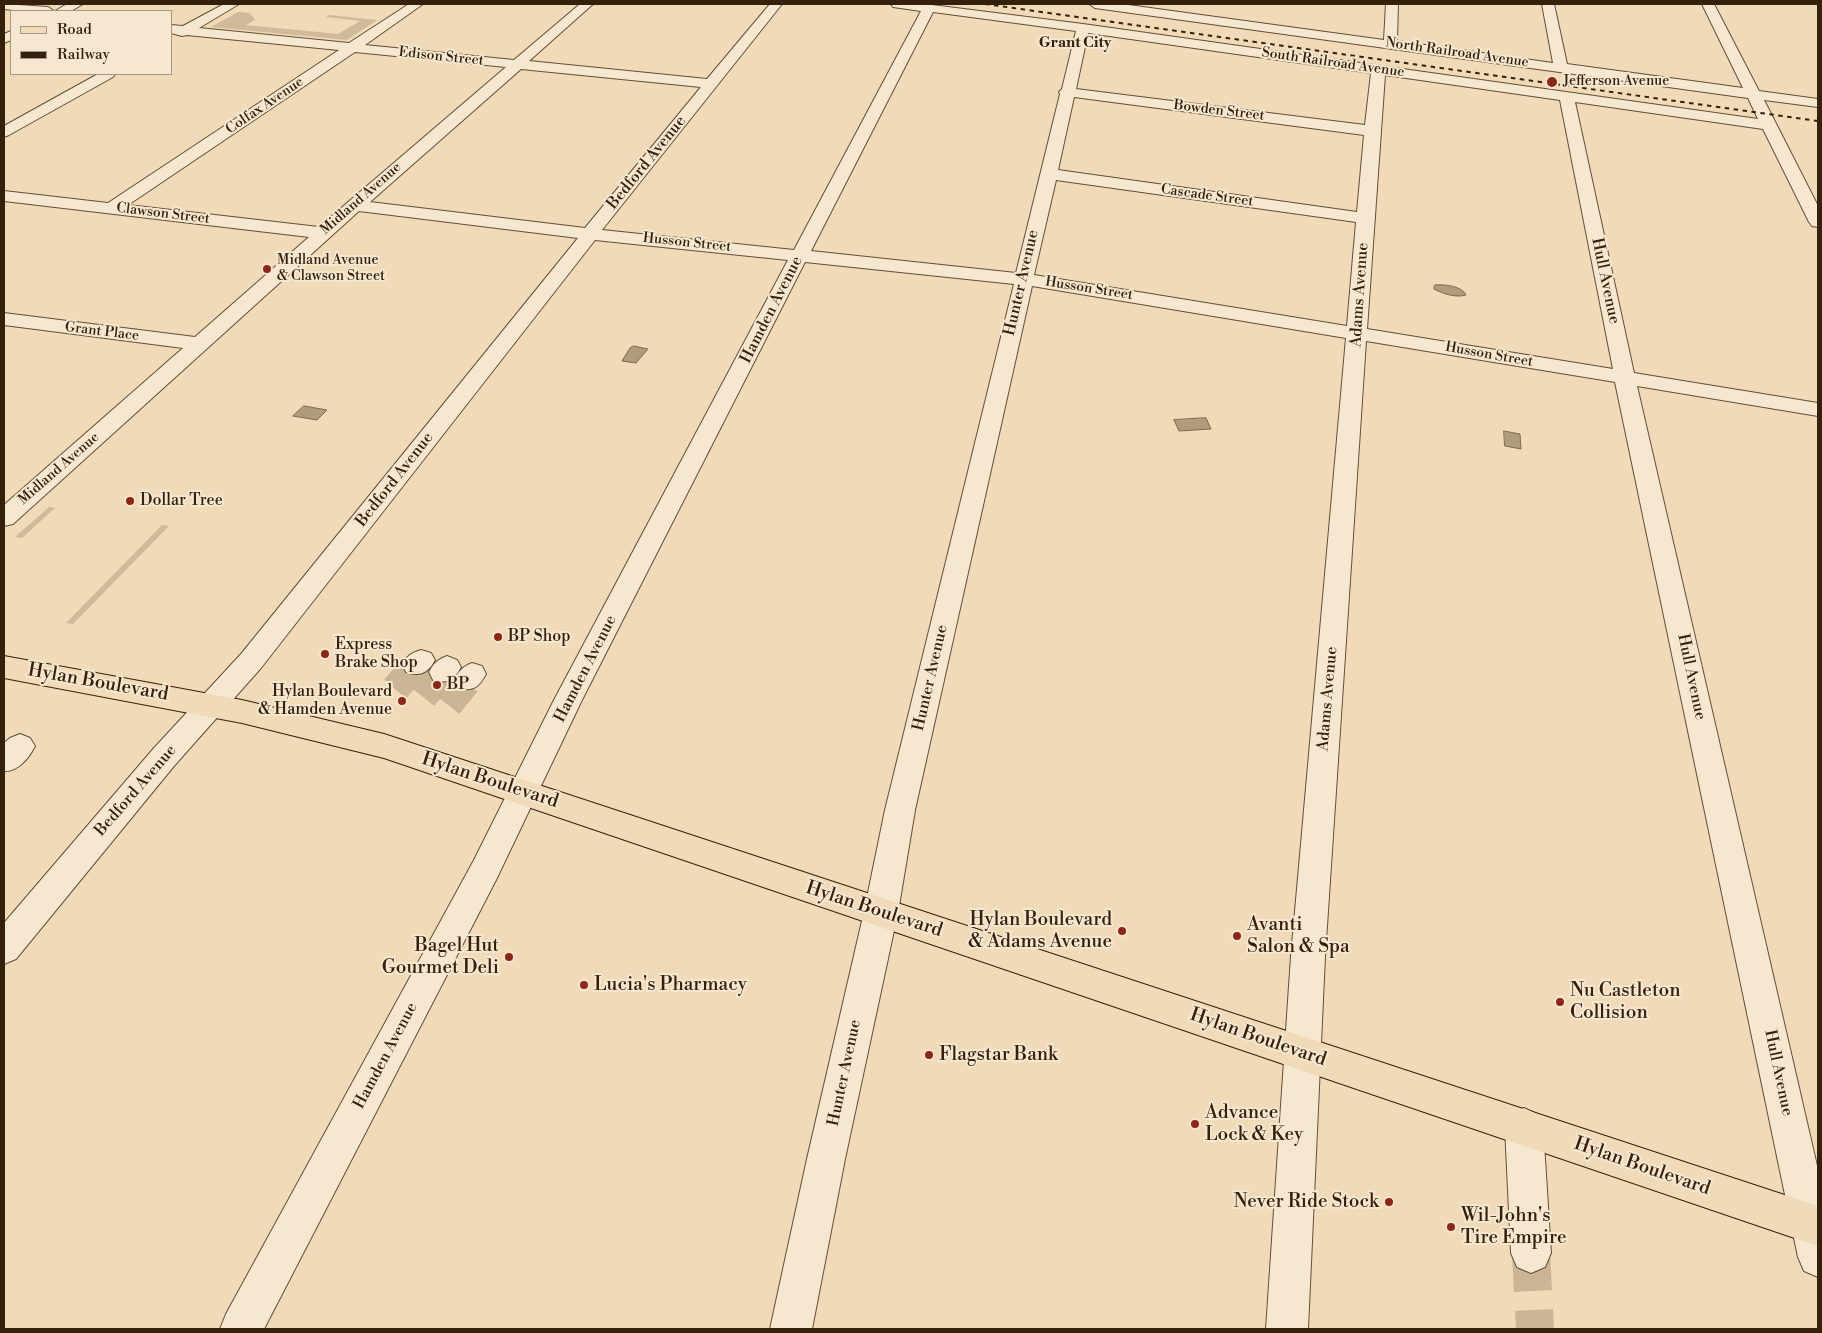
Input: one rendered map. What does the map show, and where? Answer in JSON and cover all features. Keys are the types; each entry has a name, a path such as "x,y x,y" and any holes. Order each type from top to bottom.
{"main road":[{"name":"Hylan Boulevard","path":"4,666 212,704 321,728 384,746 1524,1127 1816,1236"}],"street":[{"path":"63,10 77,4"},
{"path":"178,30 233,4"},
{"name":"Colfax Avenue","path":"112,208 417,4"},
{"name":"Midland Avenue","path":"4,518 322,233 587,4"},
{"name":"Bedford Avenue","path":"4,948 164,757 251,661 590,234 776,4"},
{"name":"South Railroad Avenue","path":"896,4 1083,28 1770,125"},
{"name":"North Railroad Avenue","path":"1095,4 1818,103"},
{"path":"1390,44 1392,4"},
{"path":"1548,4 1561,68"},
{"path":"1708,4 1818,222"},
{"path":"4,5 41,10"},
{"name":"Hamden Avenue","path":"241,1329 480,879 568,700 928,8"},
{"path":"1245,10 1246,24"},
{"name":"Hunter Avenue","path":"791,1329 826,1159 881,912 900,810 1049,174 1066,92 1083,28"},
{"name":"Edison Street","path":"178,30 710,84"},
{"name":"Adams Avenue","path":"1286,1329 1312,896 1378,69"},
{"path":"4,132 106,75"},
{"name":"Bowden Street","path":"1066,92 1372,131"},
{"name":"Hull Avenue","path":"1567,96 1625,378 1816,1236"},
{"name":"Cascade Street","path":"1049,174 1366,218"},
{"name":"Clawson Street","path":"4,196 322,233"},
{"name":"Husson Street","path":"355,205 590,234 1023,279 1357,332 1818,409"},
{"name":"Grant Place","path":"4,320 200,344"},
{"path":"1524,1127 1531,1253"}],"shaded area":[{"path":"238,12 250,13 255,20 246,25 338,34 360,21 326,17 329,15 377,20 347,40 211,27"},
{"path":"1435,285 1448,285 1461,290 1466,295 1454,296 1445,294 1434,289"},
{"path":"634,346 648,349 636,363 622,361 630,348"},
{"path":"304,406 327,410 317,420 293,416"},
{"path":"1206,418 1211,429 1179,431 1174,420"},
{"path":"1504,431 1520,434 1521,449 1505,446"},
{"path":"49,507 55,508 22,538 15,537"},
{"path":"162,525 169,526 73,624 66,623"}],"tunnel":[{"path":"395,689 416,665"},
{"path":"423,697 443,672"},
{"path":"448,705 468,680"},
{"path":"1531,1253 1535,1329"}],"railway":[{"path":"985,4 1818,121"}],"place":[{"name":"Jefferson Avenue","path":"1552,82"},
{"name":"Midland Avenue & Clawson Street","path":"267,269"},
{"name":"Dollar Tree","path":"130,501"},
{"name":"BP Shop","path":"498,637"},
{"name":"Express Brake Shop","path":"325,654"},
{"name":"BP","path":"437,685"},
{"name":"Hylan Boulevard & Hamden Avenue","path":"402,701"},
{"name":"Hylan Boulevard & Adams Avenue","path":"1122,931"},
{"name":"Avanti Salon & Spa","path":"1237,936"},
{"name":"Bagel Hut Gourmet Deli","path":"509,957"},
{"name":"Lucia's Pharmacy","path":"584,985"},
{"name":"Nu Castleton Collision","path":"1560,1002"},
{"name":"Flagstar Bank","path":"929,1055"},
{"name":"Advance Lock & Key","path":"1195,1124"},
{"name":"Never Ride Stock","path":"1389,1202"},
{"name":"Wil-John's Tire Empire","path":"1451,1227"}],"district":[{"name":"Grant City","path":"1075,43"}]}
